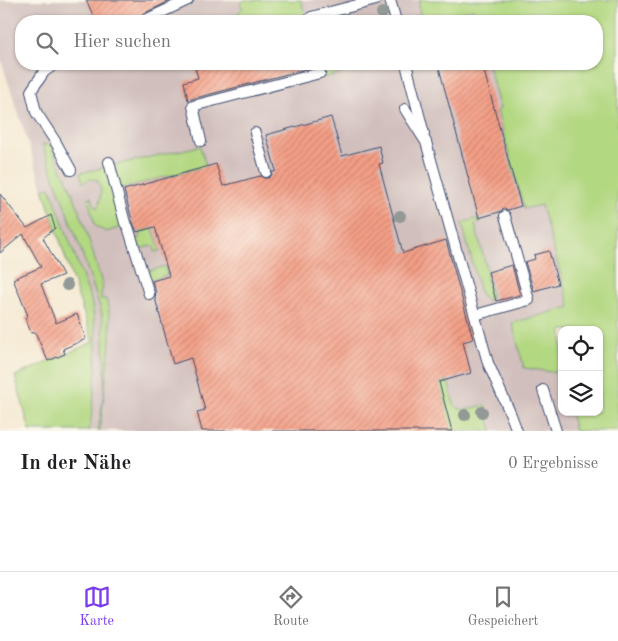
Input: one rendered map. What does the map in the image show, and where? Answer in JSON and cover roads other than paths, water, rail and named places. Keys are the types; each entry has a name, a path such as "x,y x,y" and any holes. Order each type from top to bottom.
{"lane":[{"path":"156,15 188,0"},
{"path":"319,15 376,0"},
{"path":"390,0 394,15"},
{"path":"47,70 31,91 36,112 71,170"},
{"path":"408,70 488,363 517,431"},
{"path":"201,141 193,106 320,73"},
{"path":"405,109 426,142"},
{"path":"255,132 266,172"},
{"path":"109,162 149,294"},
{"path":"475,315 529,300 505,216"},
{"path":"543,390 556,431"}]}
